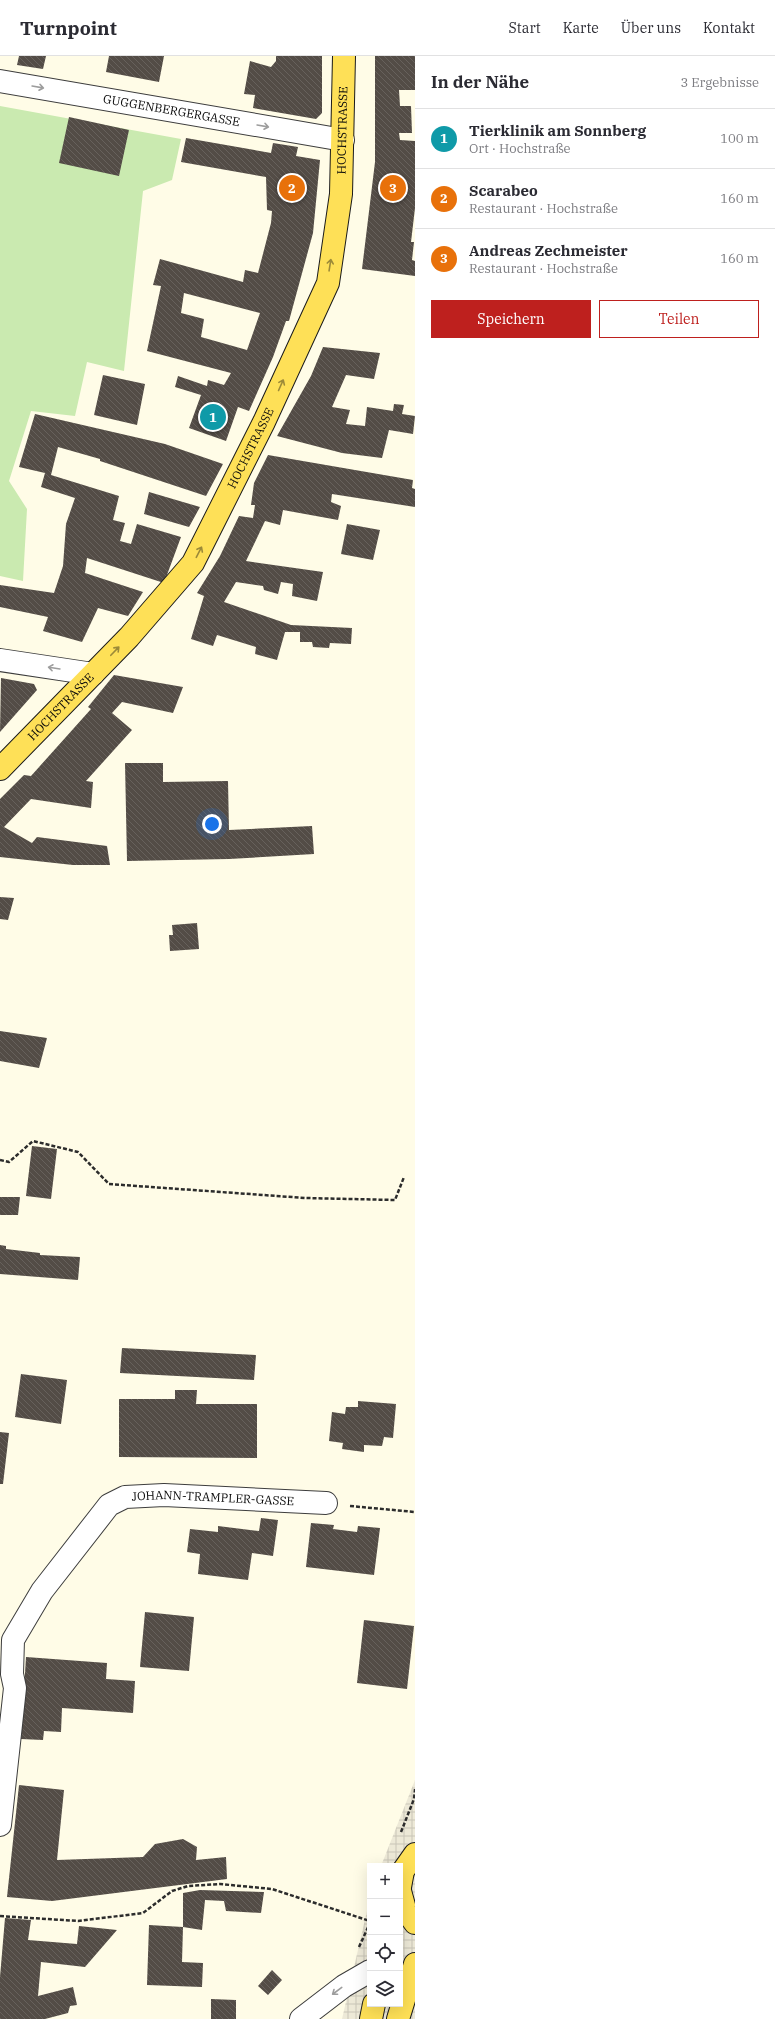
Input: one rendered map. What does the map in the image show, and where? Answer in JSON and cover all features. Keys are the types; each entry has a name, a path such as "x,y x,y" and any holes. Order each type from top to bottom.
{"main road":[{"name":"HOCHSTRASSE","path":"0,769 129,637 193,563 264,422 328,283 341,194 344,56"},
{"path":"403,1875 404,1871 415,1854"},
{"path":"401,1899 408,1923"},
{"path":"398,2019 415,1964"},
{"path":"371,2019 373,2007"}],"street":[{"name":"GUGGENBERGERGASSE","path":"0,81 343,140"},
{"path":"0,660 93,674"},
{"name":"JOHANN-TRAMPLER-GASSE","path":"0,1825 15,1688 6,1673 13,1640 42,1591 109,1505 125,1496 164,1495 326,1503"},
{"path":"301,2019 344,1986 367,1973"}],"path":[{"path":"0,1160 8,1162 33,1141 78,1152 109,1184 305,1198 395,1200 404,1177"},
{"path":"326,1503 415,1512"},
{"path":"415,1789 415,1799"},
{"path":"0,1916 78,1921 143,1913 172,1890 188,1886 220,1884 272,1889 367,1920"}],"green space":[{"path":"0,106 181,139 172,180 143,191 124,371 87,362 75,416 31,411 9,481 27,509 23,581 0,576"}],"shaded area":[{"path":"415,1780 415,2019 342,2019 367,1911 367,2007 403,2007 403,1863 382,1863"}],"building":[{"path":"19,56 46,56 43,69 17,65"},
{"path":"109,56 164,56 159,82 106,72"},
{"path":"276,56 322,56 322,113 316,119 253,108 255,95 244,94 250,61 271,67 276,61"},
{"path":"375,56 415,56 415,90 399,90 400,106 411,106 412,133 399,133 400,140 415,141 415,208 411,242 414,242 412,260 415,261 415,276 362,269 375,162"},
{"path":"69,117 129,130 119,176 59,163"},
{"path":"186,138 271,153 273,143 298,147 296,156 320,160 313,233 289,321 286,321 273,357 249,411 238,407 226,441 189,428 201,395 175,387 178,376 207,386 208,380 224,385 231,373 147,351 161,286 153,285 160,259 243,282 245,270 258,273 271,223 272,211 267,210 266,177 181,162","holes":["184,293 260,313 247,350 201,337 204,319 181,313"]},
{"path":"323,347 380,353 374,379 346,375 332,407 350,410 346,424 365,426 367,407 393,411 394,404 404,405 402,414 415,416 413,434 389,430 382,458 342,453 277,436 311,376"},
{"path":"103,375 145,384 137,425 94,415"},
{"path":"35,414 165,444 223,464 206,496 100,461 100,459 58,447 51,475 119,496 113,520 125,523 120,541 131,544 137,524 181,537 164,583 87,558 85,573 143,592 128,616 98,608 82,642 43,631 48,617 0,607 0,585 54,593 63,566 66,524 75,498 41,487 45,473 19,467"},
{"path":"268,455 413,480 412,488 415,489 415,507 332,494 331,502 341,506 338,520 283,510 280,525 265,521 246,561 323,572 317,601 292,596 293,584 281,582 278,594 264,590 263,586 236,582 224,602 291,625 352,628 351,644 330,643 329,648 313,647 312,642 300,642 300,632 285,632 277,660 255,654 256,647 217,635 213,646 191,639 204,596 197,593 220,556 239,516 253,518 255,505 251,505 254,483"},
{"path":"149,492 200,507 189,527 144,514"},
{"path":"347,524 380,530 373,560 341,554"},
{"path":"114,675 183,687 173,713 122,702 112,713 132,730 86,781 93,782 91,808 31,799 4,827 32,843 37,837 107,846 110,865 73,865 0,857 0,799 24,775 31,776 91,709 88,707"},
{"path":"1,678 34,684 37,690 0,732"},
{"path":"125,763 163,763 163,782 228,781 229,830 312,826 314,854 229,859 127,861"},
{"path":"0,897 14,898 8,920 0,919"},
{"path":"197,923 199,949 170,951 169,935 173,935 172,925"},
{"path":"0,1031 47,1038 39,1068 0,1061"},
{"path":"32,1146 57,1149 51,1199 26,1196"},
{"path":"0,1197 20,1197 18,1215 0,1215"},
{"path":"0,1245 6,1246 6,1249 40,1253 40,1255 80,1257 78,1280 0,1274"},
{"path":"122,1348 256,1355 254,1380 120,1373"},
{"path":"21,1374 67,1380 61,1424 15,1417"},
{"path":"175,1390 197,1390 196,1404 257,1404 257,1458 119,1457 119,1399 175,1399"},
{"path":"358,1401 396,1404 393,1438 384,1437 382,1446 364,1445 364,1452 342,1449 343,1443 329,1441 332,1412 345,1414 346,1407 358,1407"},
{"path":"0,1432 9,1433 3,1484 0,1484"},
{"path":"261,1518 278,1520 273,1556 252,1553 248,1580 198,1574 200,1554 187,1552 190,1529 218,1532 218,1526 259,1531"},
{"path":"311,1523 334,1525 333,1529 357,1532 358,1526 380,1528 374,1575 306,1567"},
{"path":"145,1612 194,1617 189,1671 140,1667"},
{"path":"364,1620 414,1626 407,1689 357,1683"},
{"path":"26,1657 107,1663 106,1679 135,1681 133,1713 62,1708 61,1732 44,1731 43,1740 21,1739"},
{"path":"19,1785 64,1790 57,1860 143,1857 155,1844 183,1839 197,1847 196,1860 226,1857 227,1879 52,1901 7,1897"},
{"path":"200,1890 264,1892 261,1913 226,1911 224,1901 205,1900 202,1930 183,1927 183,1893"},
{"path":"5,1918 31,1920 28,1940 77,1944 79,1926 117,1930 85,1967 41,1962 38,1996 73,1987 77,2005 70,2006 68,2013 45,2019 0,2019 0,1977"},
{"path":"149,1925 183,1927 182,1962 203,1963 202,1987 147,1985"},
{"path":"272,1970 282,1980 268,1995 258,1986"},
{"path":"211,1999 236,2000 236,2019 211,2019"}],"place":[{"name":"Scarabeo","path":"292,188"},
{"name":"Andreas Zechmeister","path":"393,188"},
{"name":"Tierklinik am Sonnberg","path":"213,417"}]}
